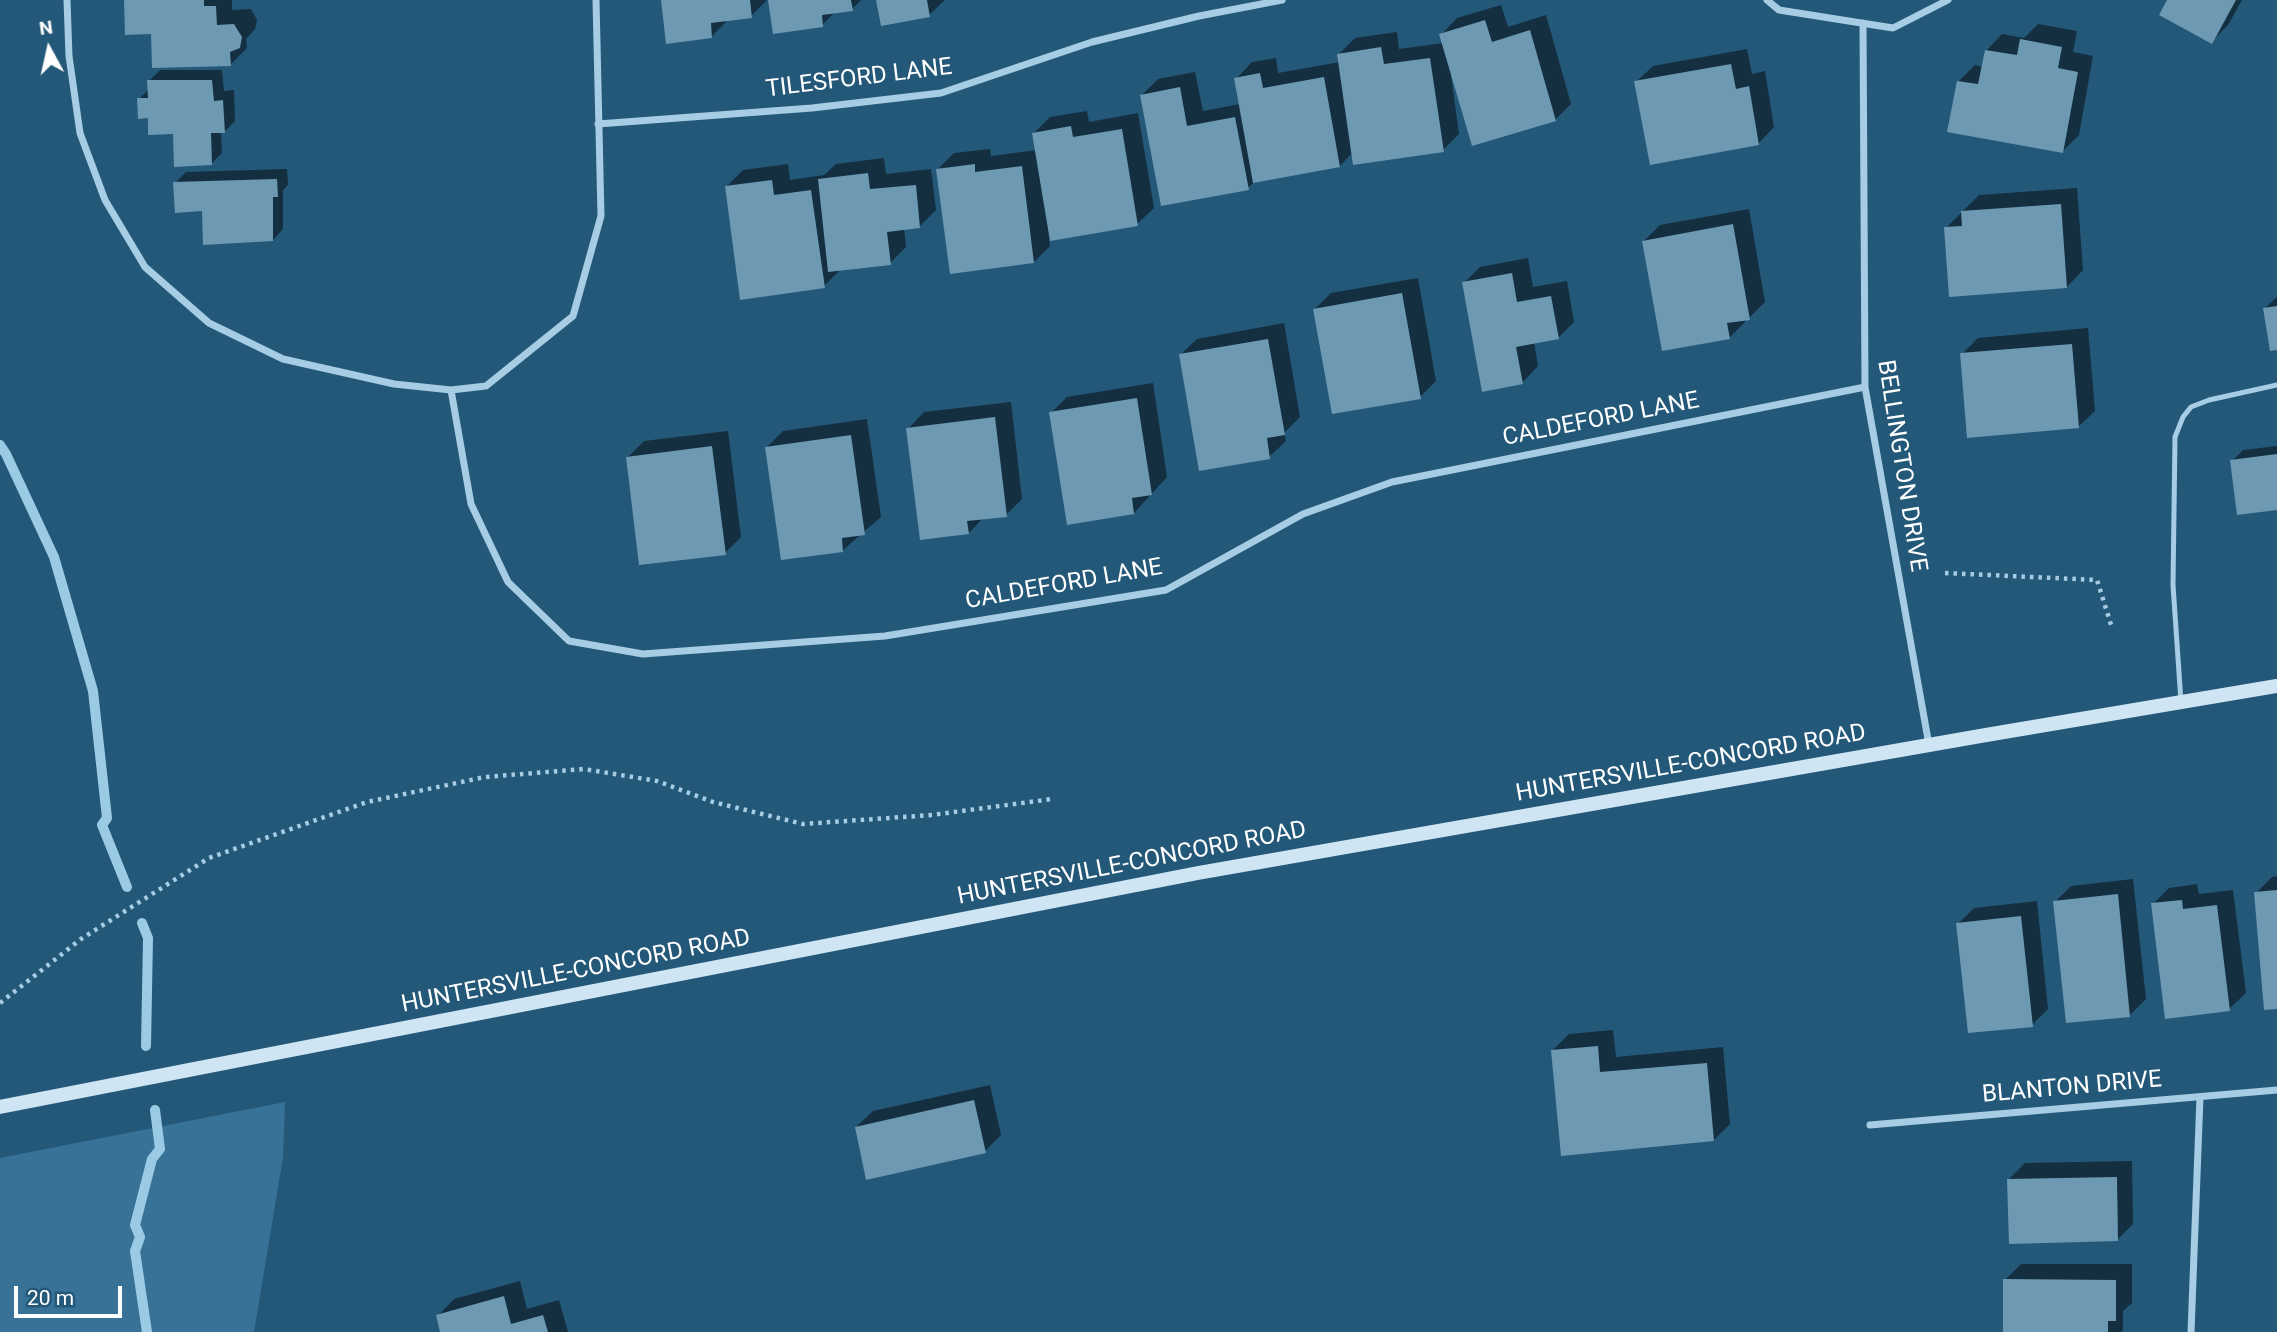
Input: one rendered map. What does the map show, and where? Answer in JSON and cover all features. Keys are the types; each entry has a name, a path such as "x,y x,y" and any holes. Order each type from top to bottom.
{"main road":[{"name":"HUNTERSVILLE-CONCORD ROAD","path":"0,1107 1198,873 2277,686"}],"street":[{"path":"67,0 69,57 80,133 105,200 145,267 209,323 283,359 394,384 451,390 486,386 573,316 601,216 596,0"},
{"name":"TILESFORD LANE","path":"598,124 812,108 941,93 1092,42 1237,4 1282,0"},
{"path":"1768,0 1779,10 1893,28 1948,0"},
{"name":"BELLINGTON DRIVE","path":"1863,23 1865,387 1929,745"},
{"name":"CALDEFORD LANE","path":"451,390 471,504 508,582 569,641 643,654 885,636 1166,590 1303,514 1392,482 1865,387"},
{"name":"BLANTON DRIVE","path":"1871,1125 2277,1090"},
{"path":"2191,1332 2200,1097"}],"lane":[{"path":"2181,702 2173,572 2175,437 2183,417 2191,407 2209,400 2277,384"}],"path":[{"path":"1945,573 2097,580 2112,628"},
{"path":"0,1003 81,939 209,858 367,802 485,777 584,769 657,781 713,802 803,824 932,815 1052,799"}],"shaded area":[{"path":"285,1102 283,1157 254,1332 0,1332 0,1158"}],"building":[{"path":"124,0 204,0 204,6 216,6 217,25 234,24 242,37 240,48 230,52 231,66 152,68 151,34 125,35"},
{"path":"661,0 750,0 752,18 711,23 712,38 666,44"},
{"path":"768,0 851,0 853,11 822,15 823,27 773,34"},
{"path":"876,0 927,0 930,17 881,26"},
{"path":"2167,0 2236,0 2212,44 2159,15"},
{"path":"1485,20 1492,42 1530,30 1556,121 1472,146 1439,34"},
{"path":"2020,39 2062,47 2058,68 2078,72 2063,153 1947,132 1957,81 1978,84 1985,50 2017,55"},
{"path":"1381,47 1384,64 1430,58 1444,152 1353,165 1337,54"},
{"path":"1731,64 1736,89 1749,86 1759,145 1650,165 1634,81"},
{"path":"1260,73 1263,88 1324,77 1340,167 1253,183 1234,78"},
{"path":"147,80 212,80 214,101 223,100 225,133 211,133 212,165 174,167 173,134 148,135 148,118 138,119 137,98 148,98"},
{"path":"1180,87 1187,126 1235,117 1249,190 1161,206 1140,95"},
{"path":"1071,126 1073,137 1122,129 1138,226 1050,241 1032,133"},
{"path":"975,164 975,172 1022,166 1034,263 950,274 936,169"},
{"path":"868,173 870,189 916,185 920,228 887,232 891,265 828,272 818,179"},
{"path":"277,179 278,197 273,197 273,241 203,245 202,211 175,213 173,182"},
{"path":"772,180 774,195 811,190 825,288 740,300 725,186"},
{"path":"2061,204 2067,288 1949,297 1944,227 1962,226 1961,211"},
{"path":"1733,224 1750,320 1727,323 1730,339 1662,351 1642,241"},
{"path":"1512,273 1517,302 1551,296 1559,339 1516,347 1523,384 1482,392 1462,282"},
{"path":"1402,293 1421,399 1332,414 1313,309"},
{"path":"2277,306 2277,350 2270,351 2263,308"},
{"path":"1268,339 1285,435 1267,438 1270,459 1199,471 1179,354"},
{"path":"2072,344 2079,428 1967,438 1960,353"},
{"path":"1137,398 1152,495 1132,498 1134,514 1067,525 1049,412"},
{"path":"995,417 1007,517 967,521 969,534 920,540 906,428"},
{"path":"851,435 865,535 842,538 843,552 781,560 765,447"},
{"path":"712,446 726,555 639,565 626,457"},
{"path":"2277,454 2277,510 2237,515 2230,460"},
{"path":"2277,890 2277,1009 2264,1010 2254,892"},
{"path":"2118,894 2130,1017 2066,1023 2053,901"},
{"path":"2182,900 2183,909 2217,905 2230,1011 2165,1019 2151,903"},
{"path":"2021,916 2033,1027 1968,1033 1956,923"},
{"path":"1598,1046 1600,1072 1707,1063 1714,1141 1561,1156 1551,1050"},
{"path":"974,1100 986,1153 866,1180 855,1127"},
{"path":"2117,1177 2118,1241 2009,1244 2007,1179"},
{"path":"2003,1279 2116,1280 2116,1321 2108,1321 2108,1332 2003,1332"},
{"path":"504,1296 511,1324 543,1315 548,1332 440,1332 436,1315"}],"waterway":[{"path":"0,445 54,557 93,691 107,818 102,825 127,887"},
{"path":"142,923 148,938 146,1046"},
{"path":"147,1332 135,1251 140,1237 135,1225 152,1159 160,1149 155,1110"}]}
